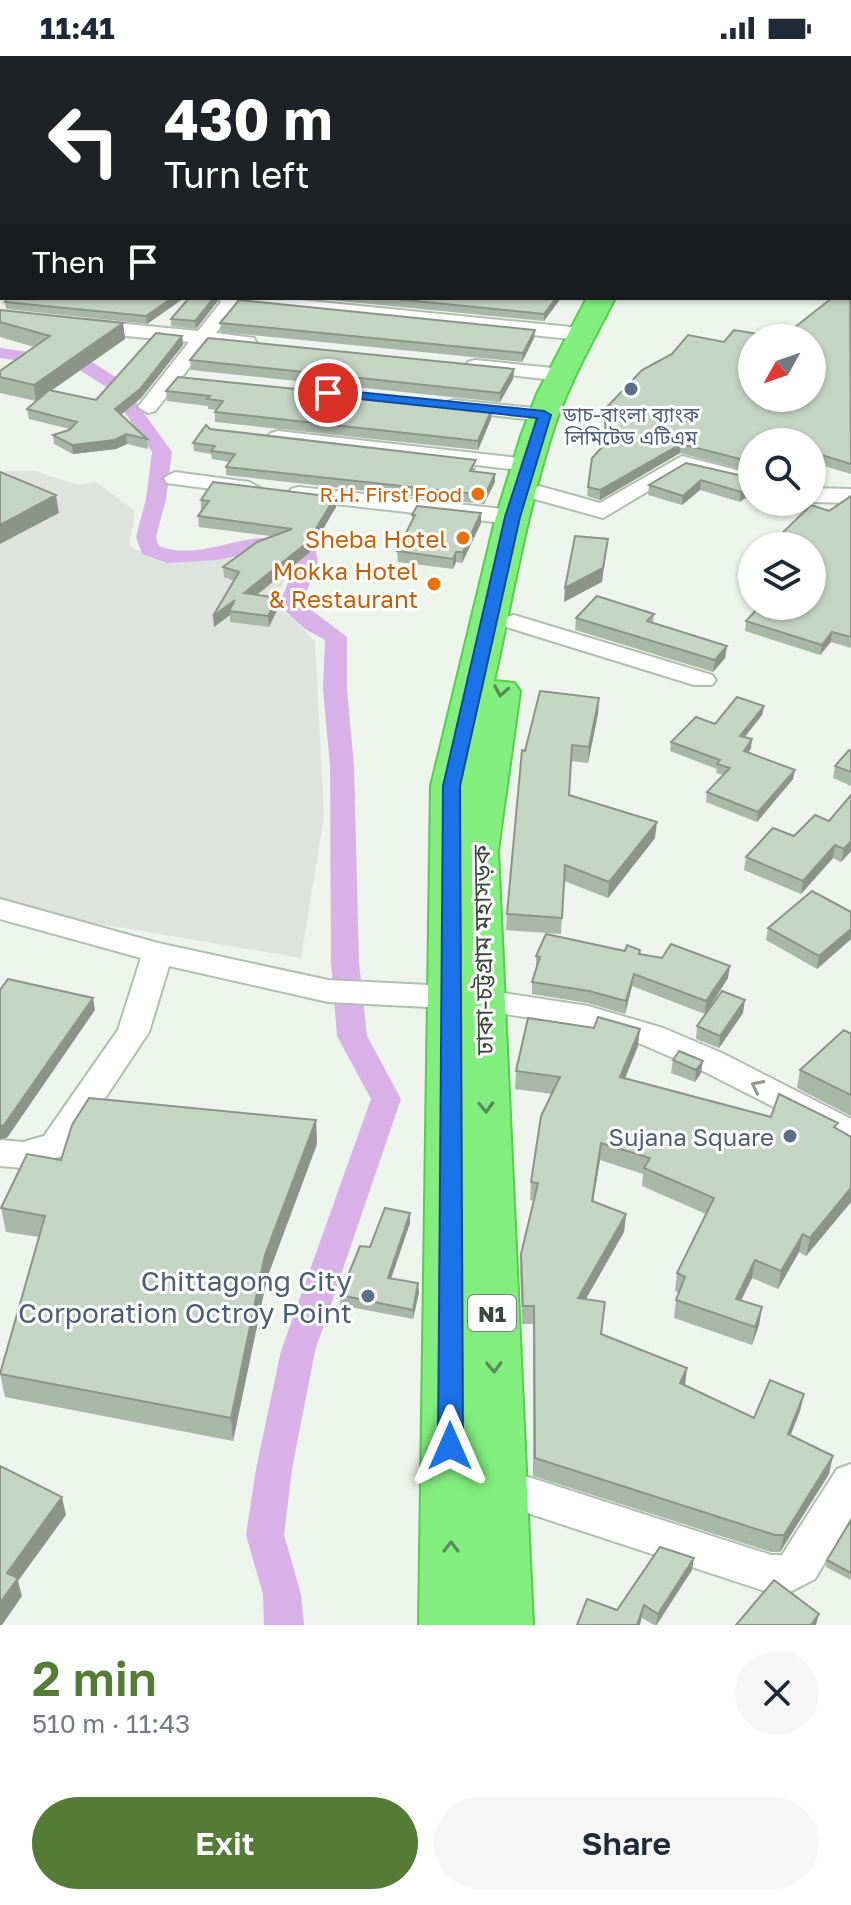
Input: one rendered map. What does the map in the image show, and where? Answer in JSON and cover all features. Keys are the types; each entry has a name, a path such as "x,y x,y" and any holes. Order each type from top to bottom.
{"highway":[{"name":"ঢাকা-চট্টগ্রাম মহাসড়ক","path":"526,491 619,300"},
{"name":"ঢাকা-চট্টগ্রাম মহাসড়ক","path":"501,1625 497,1485 451,786 504,634 526,491 544,415 591,316"},
{"name":"ঢাকা-চট্টগ্রাম মহাসড়ক","path":"451,1625 466,999"}],"street":[{"path":"148,407 181,377 203,337 232,300"},
{"path":"244,300 415,316 591,316"},
{"path":"381,300 415,316"},
{"path":"65,324 266,344"},
{"path":"453,363 562,375"},
{"path":"436,404 544,415"},
{"path":"265,436 526,491 603,511 682,462 738,476"},
{"path":"175,478 278,492 526,491"},
{"path":"826,495 851,496"},
{"path":"504,634 703,680"},
{"path":"0,909 158,953 328,991 526,1005 621,1026 689,1051 851,1134"},
{"path":"0,1153 23,1155 56,1145 133,1032 158,953"},
{"path":"497,1485 771,1574 788,1574 800,1566 851,1482"}],"shaded area":[{"path":"0,471 35,471 78,485 96,482 135,511 129,546 164,563 276,554 294,557 280,589 266,602 293,617 315,642 324,816 301,958 35,913 0,897"}],"building":[{"path":"6,300 169,300 146,316 5,302"},
{"path":"187,300 212,300 195,321 171,319"},
{"path":"239,300 535,330 523,353 220,323"},
{"path":"406,300 554,300 544,314"},
{"path":"829,300 850,300 851,464 826,456 826,428 738,428 738,458 681,444 600,490 588,487 592,458 607,442 605,421 611,409 606,408 642,370 672,354 688,335 724,342 734,330 738,331 738,412 826,412 826,324 799,324"},
{"path":"0,310 123,323 34,385 0,377 0,371 50,336 0,322"},
{"path":"156,333 182,336 140,389 115,409 147,439 126,434 115,440 72,445 53,435 69,430 77,422 27,409 49,390 96,400"},
{"path":"208,338 514,369 500,393 190,360"},
{"path":"178,377 492,409 478,441 215,412 223,401 207,399 210,396 166,391"},
{"path":"206,425 210,429 476,460 470,471 495,474 485,495 226,467 235,454 211,451 215,446 193,443"},
{"path":"686,463 738,475 738,491 701,480 683,496 649,485"},
{"path":"0,472 56,495 0,525"},
{"path":"213,482 335,497 308,542 244,593 278,598 268,616 229,611 235,600 213,616 239,572 223,567 257,542 292,529 198,516 209,501 201,500"},
{"path":"851,496 851,637 832,632 822,645 746,621 826,620 826,532 783,532 800,516 826,516 826,510"},
{"path":"417,506 481,513 463,552 456,552 453,559 397,551"},
{"path":"575,536 608,539 603,568 565,588"},
{"path":"597,596 654,614 647,621 727,646 715,660 576,618"},
{"path":"540,691 599,698 589,747 572,745 569,795 657,822 609,882 565,865 562,918 507,914 522,750 525,751"},
{"path":"737,697 764,706 740,736 752,739 744,751 795,770 758,812 707,792 730,768 717,764 720,760 671,742 696,717 715,724"},
{"path":"851,751 851,772 835,766"},
{"path":"851,795 851,841 844,849 835,845 803,881 746,857 773,828 794,836 815,815 829,821"},
{"path":"812,891 851,912 851,929 819,956 768,928"},
{"path":"546,934 625,951 627,945 640,950 639,954 662,958 671,944 730,966 706,1001 634,974 626,1001 589,991 532,982 540,957 536,956"},
{"path":"8,979 93,998 4,1125 0,1126 0,990"},
{"path":"722,991 745,1000 720,1036 697,1026"},
{"path":"598,1017 640,1029 620,1077 771,1117 779,1094 838,1123 834,1127 851,1137 851,1188 810,1238 803,1234 781,1271 755,1260 736,1299 762,1307 755,1327 676,1300 685,1277 677,1273 714,1198 644,1168 650,1158 601,1143 592,1201 626,1214 578,1298 605,1302 601,1334 687,1368 680,1383 754,1418 770,1380 804,1394 788,1434 833,1456 784,1535 775,1535 535,1458 534,1306 523,1306 521,1254 538,1183 531,1182 541,1116 560,1077 516,1071 528,1018 594,1028"},
{"path":"844,1030 851,1034 851,1095 800,1070"},
{"path":"679,1051 703,1061 696,1070 673,1060"},
{"path":"89,1098 316,1120 265,1255 231,1418 0,1374 45,1216 1,1208 27,1154 61,1160 72,1125"},
{"path":"385,1208 410,1213 388,1278 418,1283 413,1310 340,1295 360,1246 370,1247"},
{"path":"0,1466 62,1497 7,1573 18,1578 0,1603"},
{"path":"851,1520 851,1573 827,1560"},
{"path":"660,1547 694,1558 658,1614 644,1605 637,1625 577,1625 587,1599 617,1610"},
{"path":"774,1580 819,1614 811,1625 736,1625"}],"waterway":[{"path":"0,353 83,364 114,384 162,452 156,499 146,537 149,550 167,557 216,554 272,544 309,555 290,605 313,624 336,637 335,689 342,766 345,963 352,1036 386,1099 298,1351 274,1469 265,1535 282,1594 284,1625"}],"place":[{"name":"ডাচ-বাংলা ব্যাংক লিমিটেড এটিএম","path":"631,389"},
{"name":"R.H. First Food","path":"478,494"},
{"name":"Sheba Hotel","path":"463,538"},
{"name":"Mokka Hotel & Restaurant","path":"434,584"},
{"name":"Sujana Square","path":"790,1136"},
{"name":"Chittagong City Corporation Octroy Point","path":"368,1296"}],"route":[{"path":"328,393 544,415 513,517 451,786 450,1446"}]}
